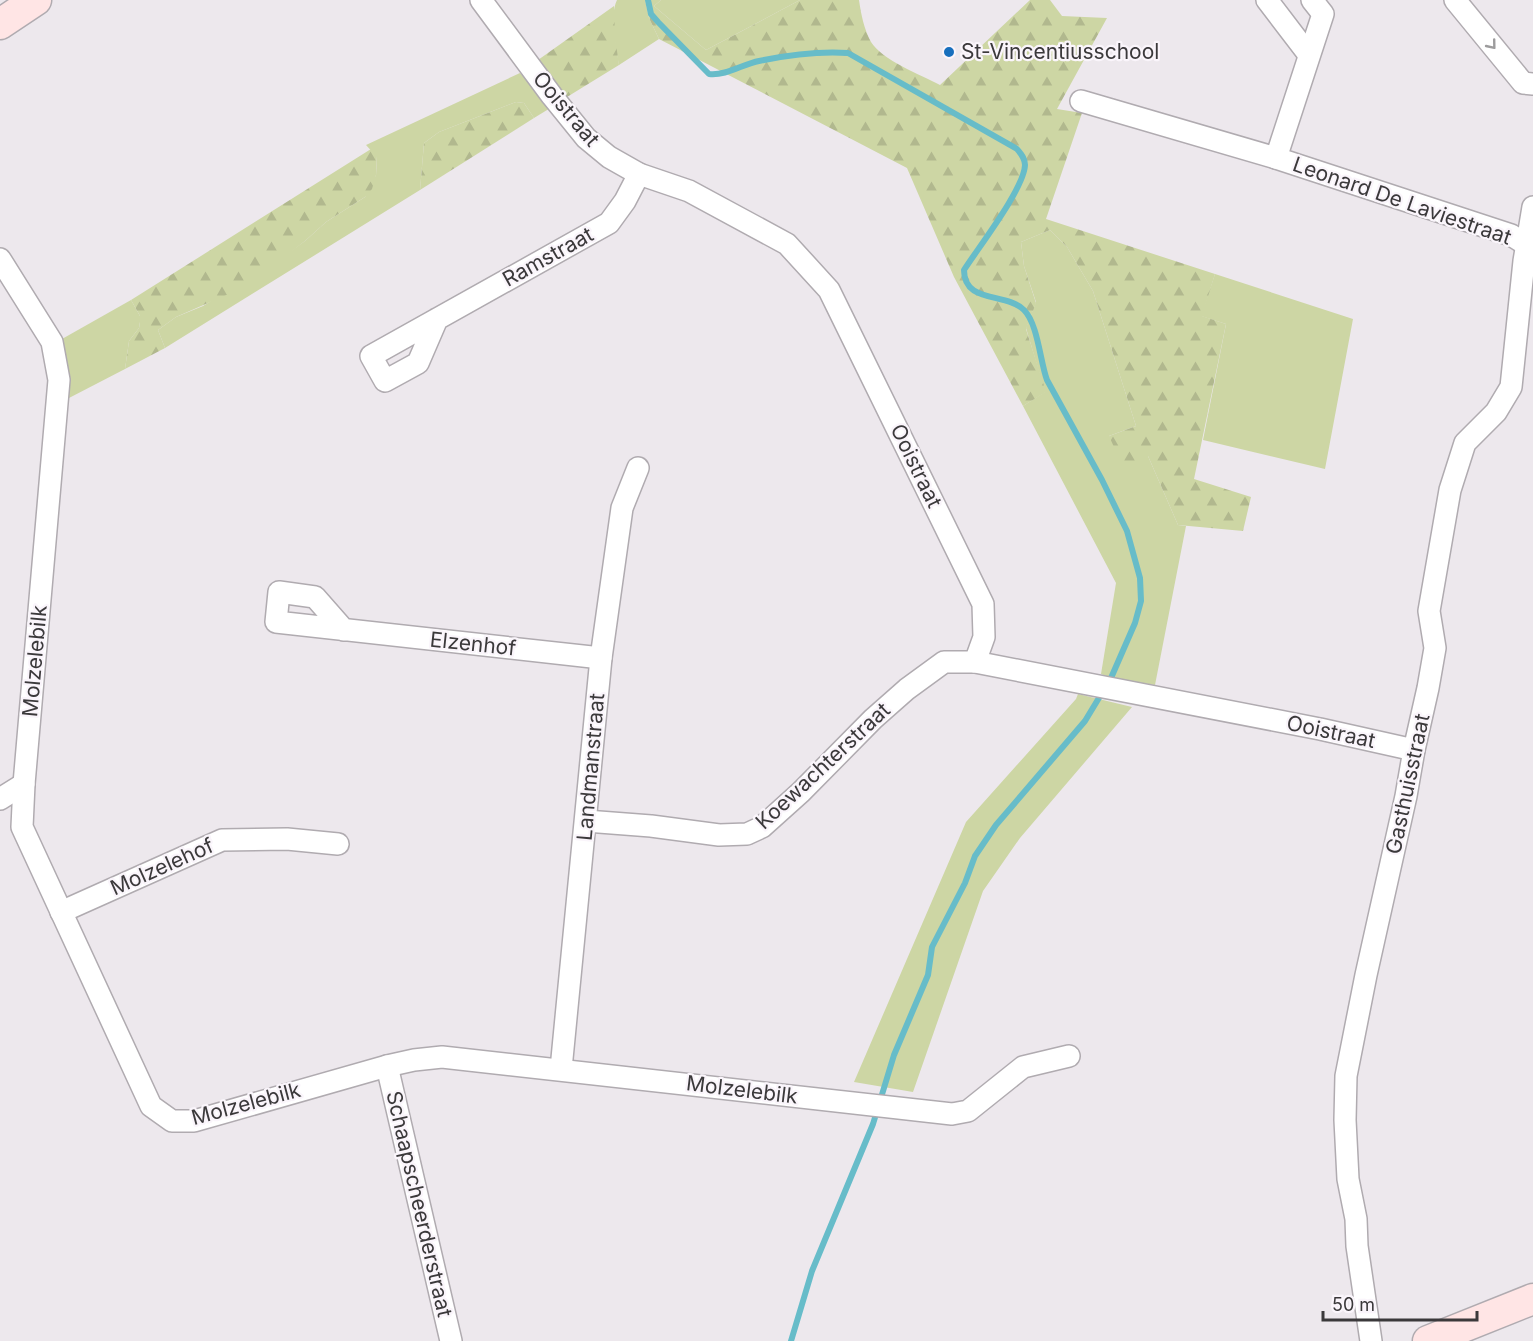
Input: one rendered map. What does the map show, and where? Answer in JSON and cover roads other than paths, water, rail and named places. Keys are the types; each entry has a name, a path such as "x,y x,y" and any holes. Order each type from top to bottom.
{"street":[{"path":"0,24 36,0"},
{"name":"Ooistraat","path":"481,0 586,138 609,157 639,174 689,191 787,244 829,290 983,604 984,637 975,662 1320,729 1414,750"},
{"path":"1267,0 1309,55"},
{"name":"Leonard De Laviestraat","path":"1276,159 1323,14 1312,0"},
{"path":"1455,0 1524,83 1533,84"},
{"name":"Leonard De Laviestraat","path":"1081,101 1276,159 1511,235 1530,245"},
{"name":"Ramstraat","path":"437,319 609,223 625,201 639,174"},
{"name":"Gasthuisstraat","path":"1371,1341 1357,1246 1356,1219 1348,1179 1345,1120 1346,1076 1435,648 1429,611 1450,490 1466,443 1496,412 1511,387 1524,261 1530,245 1533,207"},
{"name":"Molzelebilk","path":"0,259 52,342 58,380 22,827 151,1106 172,1121 194,1121 387,1066 442,1057 952,1114 968,1111 1023,1067 1069,1056"},
{"name":"Landmanstraat","path":"561,1069 601,658 622,508 638,468"},
{"name":"Elzenhof","path":"344,630 601,658"},
{"name":"Koewachterstraat","path":"586,821 651,826 719,835 747,834 762,827 801,792 873,719 907,689 944,662 975,662"},
{"path":"0,799 24,784"},
{"name":"Molzelehof","path":"61,912 222,840 287,839 338,844"},
{"name":"Schaapscheerderstraat","path":"387,1066 451,1341"},
{"path":"1428,1341 1533,1299"}],"waterway":[{"path":"648,0 651,14 709,74 728,72 753,63 781,57 814,53 848,53 1017,149 1025,163 1023,176 1009,203 964,270 966,281 978,293 1016,305 1029,316 1036,333 1047,380 1127,531 1140,578 1141,601 1135,623 1111,678 1085,721 996,825 975,856 965,883 932,947 928,975 894,1055 873,1124 812,1271 791,1341"}],"place":[{"name":"St-Vincentiusschool","path":"949,52"}]}
